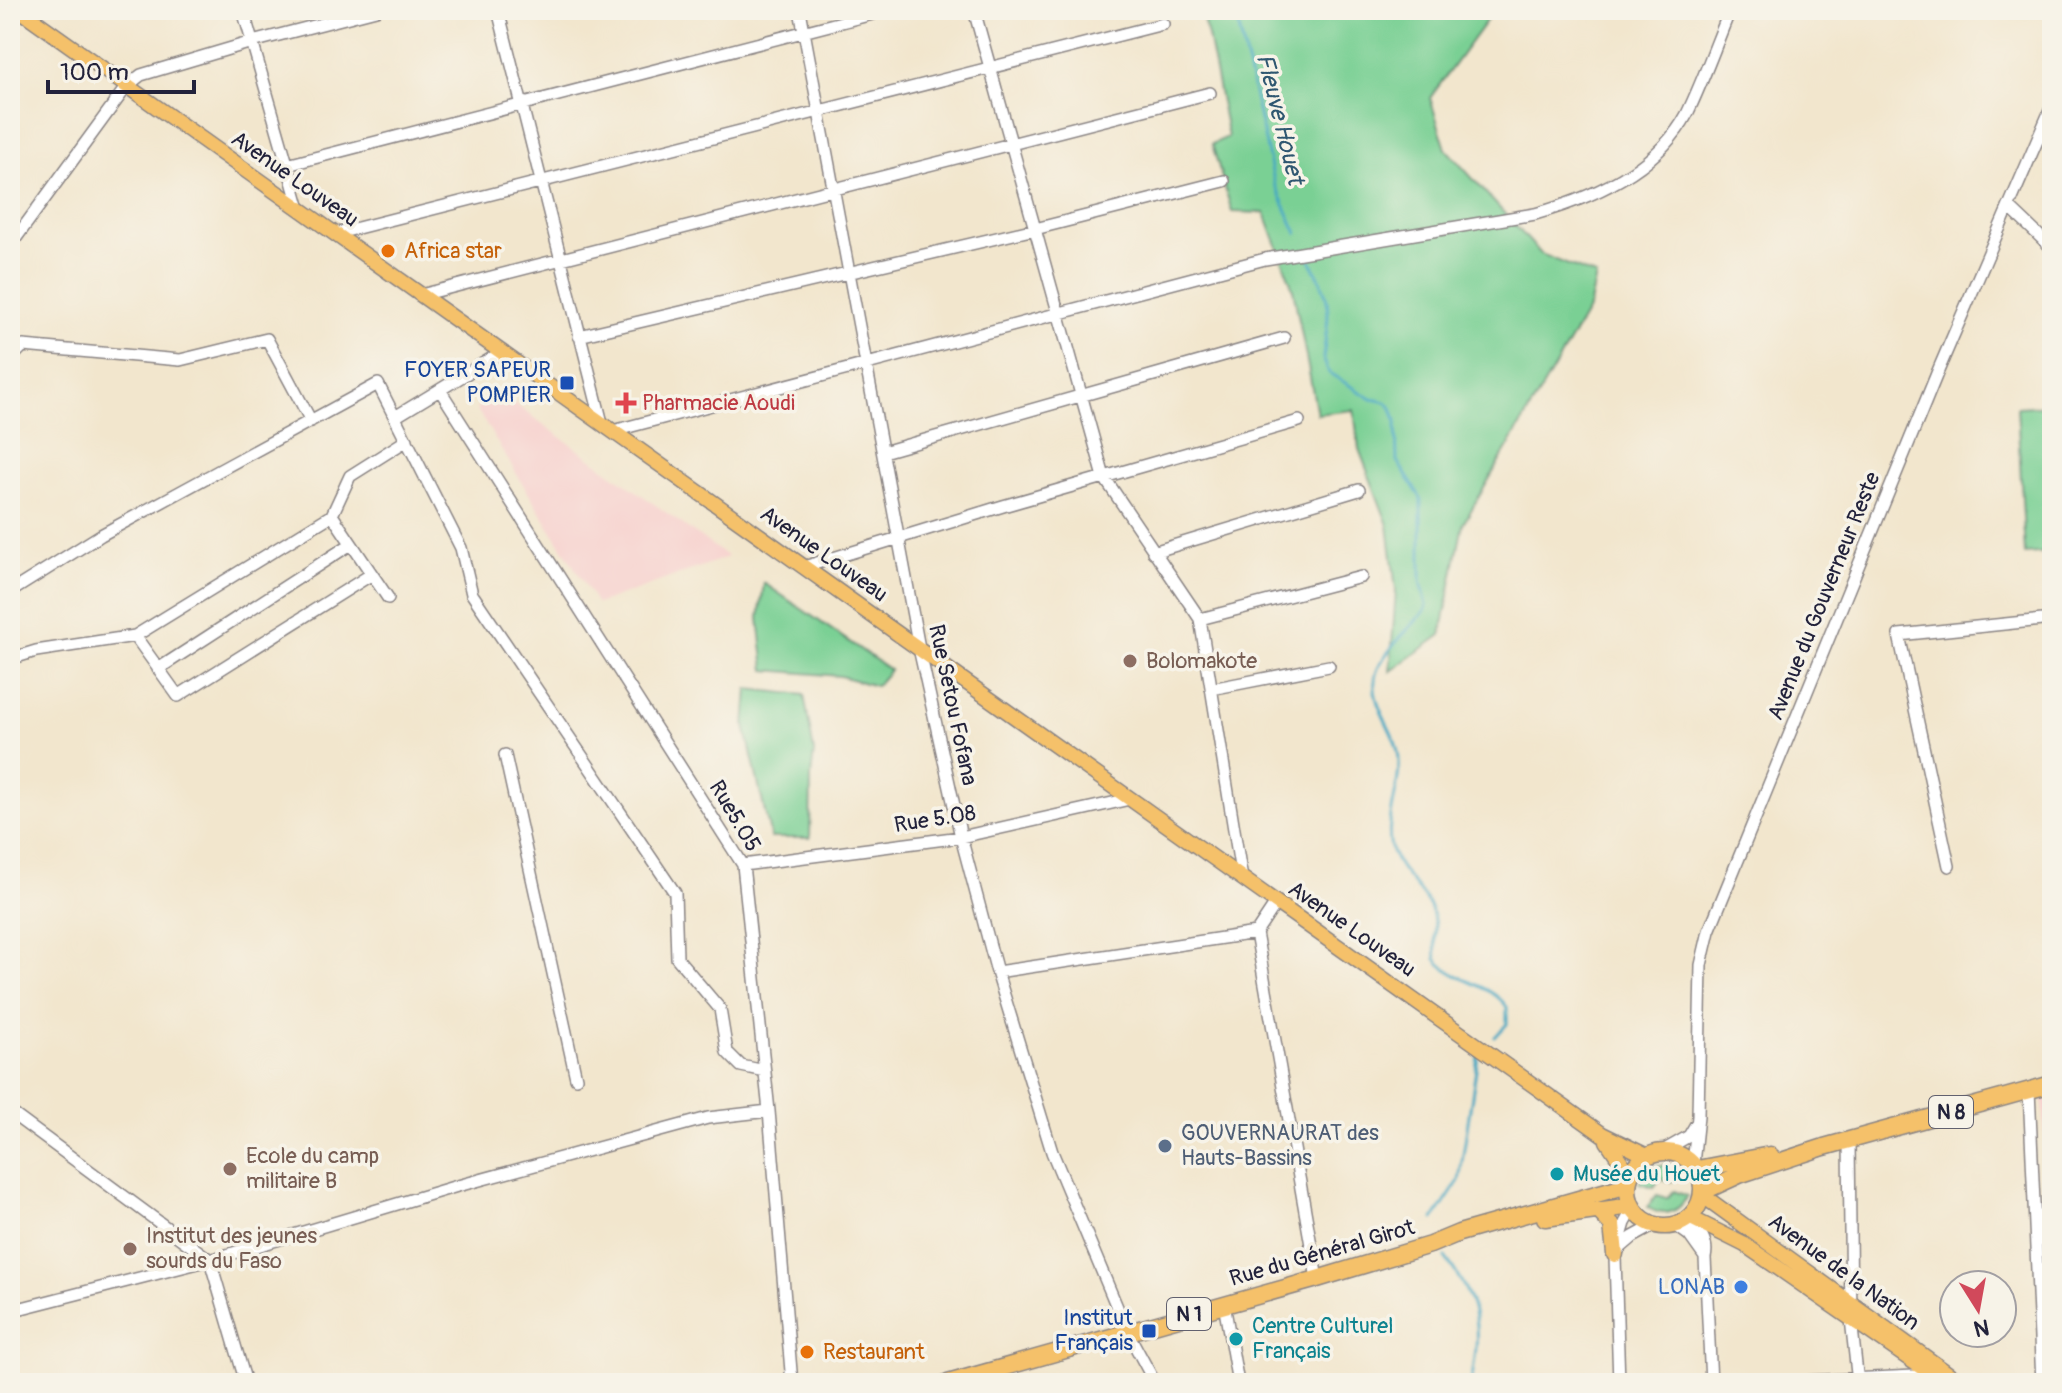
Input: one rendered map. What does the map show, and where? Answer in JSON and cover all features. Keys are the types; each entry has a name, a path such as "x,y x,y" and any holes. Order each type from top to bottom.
{"highway":[{"name":"N 8","path":"1705,1192 1739,1175 1849,1140 2052,1084"},
{"name":"N 8","path":"1695,1167 1823,1142 1849,1140"},
{"path":"1675,1153 1695,1167 1705,1192 1688,1223 1655,1225 1643,1219 1633,1208 1629,1180 1637,1164 1654,1154 1675,1153"},
{"name":"N 1","path":"1430,1245 1459,1233 1629,1180"},
{"name":"N 1","path":"1430,1245 1463,1240 1558,1215 1633,1208"},
{"path":"1599,1211 1612,1225 1615,1256"},
{"name":"Rue du Général Girot","path":"948,1383 1430,1245"}],"main road":[{"name":"Avenue Louveau","path":"20,10 1602,1134 1654,1154"},
{"name":"Avenue Louveau","path":"1602,1134 1616,1151 1629,1180"},
{"name":"Avenue de la Nation","path":"1705,1192 1851,1312"},
{"name":"Avenue de la Nation","path":"1688,1223 1745,1245 1851,1312 1941,1377 1961,1383"}],"street":[{"path":"243,10 300,210"},
{"path":"10,246 127,86 141,75 376,10"},
{"path":"498,10 579,336 607,427 867,364 1265,259 1535,214 1574,203 1638,168 1663,145 1685,116 1730,10"},
{"name":"Rue Setou Fofana","path":"800,10 919,648 961,837 997,972 1052,1152 1127,1331 1155,1383"},
{"path":"287,165 888,10"},
{"path":"974,10 1104,477 1200,619 1242,879"},
{"path":"334,234 1163,24"},
{"path":"421,295 1210,93"},
{"name":"Avenue du Gouverneur Reste","path":"1695,1167 1701,965 1709,931 1914,429 2052,106"},
{"path":"579,336 1035,229 1224,181"},
{"path":"2009,207 2052,248"},
{"path":"883,452 1284,338"},
{"path":"10,359 23,346 180,360 267,339 311,421"},
{"path":"395,417 502,352"},
{"path":"10,592 101,535 378,384 461,548 472,594 675,893 677,958 720,1009 727,1052 741,1066 765,1071"},
{"name":"Rue5.05","path":"440,390 743,865 769,1111 792,1383"},
{"path":"804,567 1299,421"},
{"path":"10,659 36,651 135,636 332,515 350,476 407,440"},
{"path":"1153,552 1359,490"},
{"path":"332,515 388,598"},
{"path":"158,669 351,544"},
{"path":"135,636 178,696 372,574"},
{"path":"1200,619 1361,577"},
{"path":"1949,866 1899,635 2052,619"},
{"path":"1211,689 1329,666"},
{"path":"505,755 576,1078"},
{"name":"Rue 5.08","path":"743,865 961,837 1130,799"},
{"path":"1276,903 1256,933 1317,1279"},
{"path":"997,972 1256,933"},
{"path":"2029,1090 2042,1383"},
{"path":"13,1307 210,1260 454,1187 708,1118 769,1111"},
{"path":"10,1112 210,1260 246,1383"},
{"path":"1654,1154 1689,1136 1698,1116"},
{"path":"1849,1140 1851,1312 1858,1381"},
{"path":"1619,1383 1615,1256 1633,1208"},
{"path":"1688,1223 1705,1258"},
{"path":"1688,1223 1707,1250 1711,1383"},
{"path":"1615,1256 1627,1242 1655,1225"},
{"path":"1224,1304 1238,1383"},
{"path":"1761,1383 1941,1377"}],"shaded area":[{"path":"508,399 728,557 597,604 476,408"},
{"path":"2052,1097 2052,1261 2043,1099"}],"green space":[{"path":"1200,10 1494,10 1430,98 1446,149 1541,254 1596,276 1589,308 1463,524 1441,635 1390,672 1396,590 1388,525 1359,449 1354,410 1317,414 1293,289 1265,213 1232,212 1212,144 1228,137"},
{"path":"2052,405 2052,552 2025,554 2017,407"},
{"path":"764,583 890,670 876,686 840,676 765,670 759,618"},
{"path":"748,689 804,695 814,752 810,838 771,838 745,726"},
{"path":"1659,1165 1670,1165 1681,1171 1671,1182 1660,1179 1654,1187 1640,1183 1648,1170"},
{"path":"1674,1191 1687,1196 1675,1210 1665,1213 1647,1207 1657,1195 1667,1198"}],"waterway":[{"name":"Fleuve Houet","path":"1235,10 1275,185 1297,233"},
{"name":"Fleuve Houet","path":"1309,258 1323,285 1328,306 1323,358 1329,373 1392,408 1396,420 1397,461 1421,498 1421,581 1427,605 1384,658 1376,674 1376,697 1398,751 1399,762 1390,820 1390,843 1396,861 1432,911 1436,959 1452,973 1500,999 1507,1007 1507,1024 1495,1037"},
{"name":"Fleuve Houet","path":"1434,1219 1459,1181 1478,1056"},
{"name":"Fleuve Houet","path":"1445,1257 1465,1289 1475,1317 1476,1346 1471,1383"}],"place":[{"name":"Africa star","path":"388,251"},
{"name":"FOYER SAPEUR POMPIER","path":"567,383"},
{"name":"Pharmacie Aoudi","path":"626,403"},
{"name":"Bolomakote","path":"1130,661"},
{"name":"GOUVERNAURAT des Hauts-Bassins","path":"1165,1146"},
{"name":"Ecole du camp militaire B","path":"230,1169"},
{"name":"Musée du Houet","path":"1557,1174"},
{"name":"Institut des jeunes sourds du Faso","path":"130,1249"},
{"name":"LONAB","path":"1741,1287"},
{"name":"Institut Français","path":"1149,1331"},
{"name":"Centre Culturel Français","path":"1236,1339"},
{"name":"Restaurant","path":"807,1352"}]}
